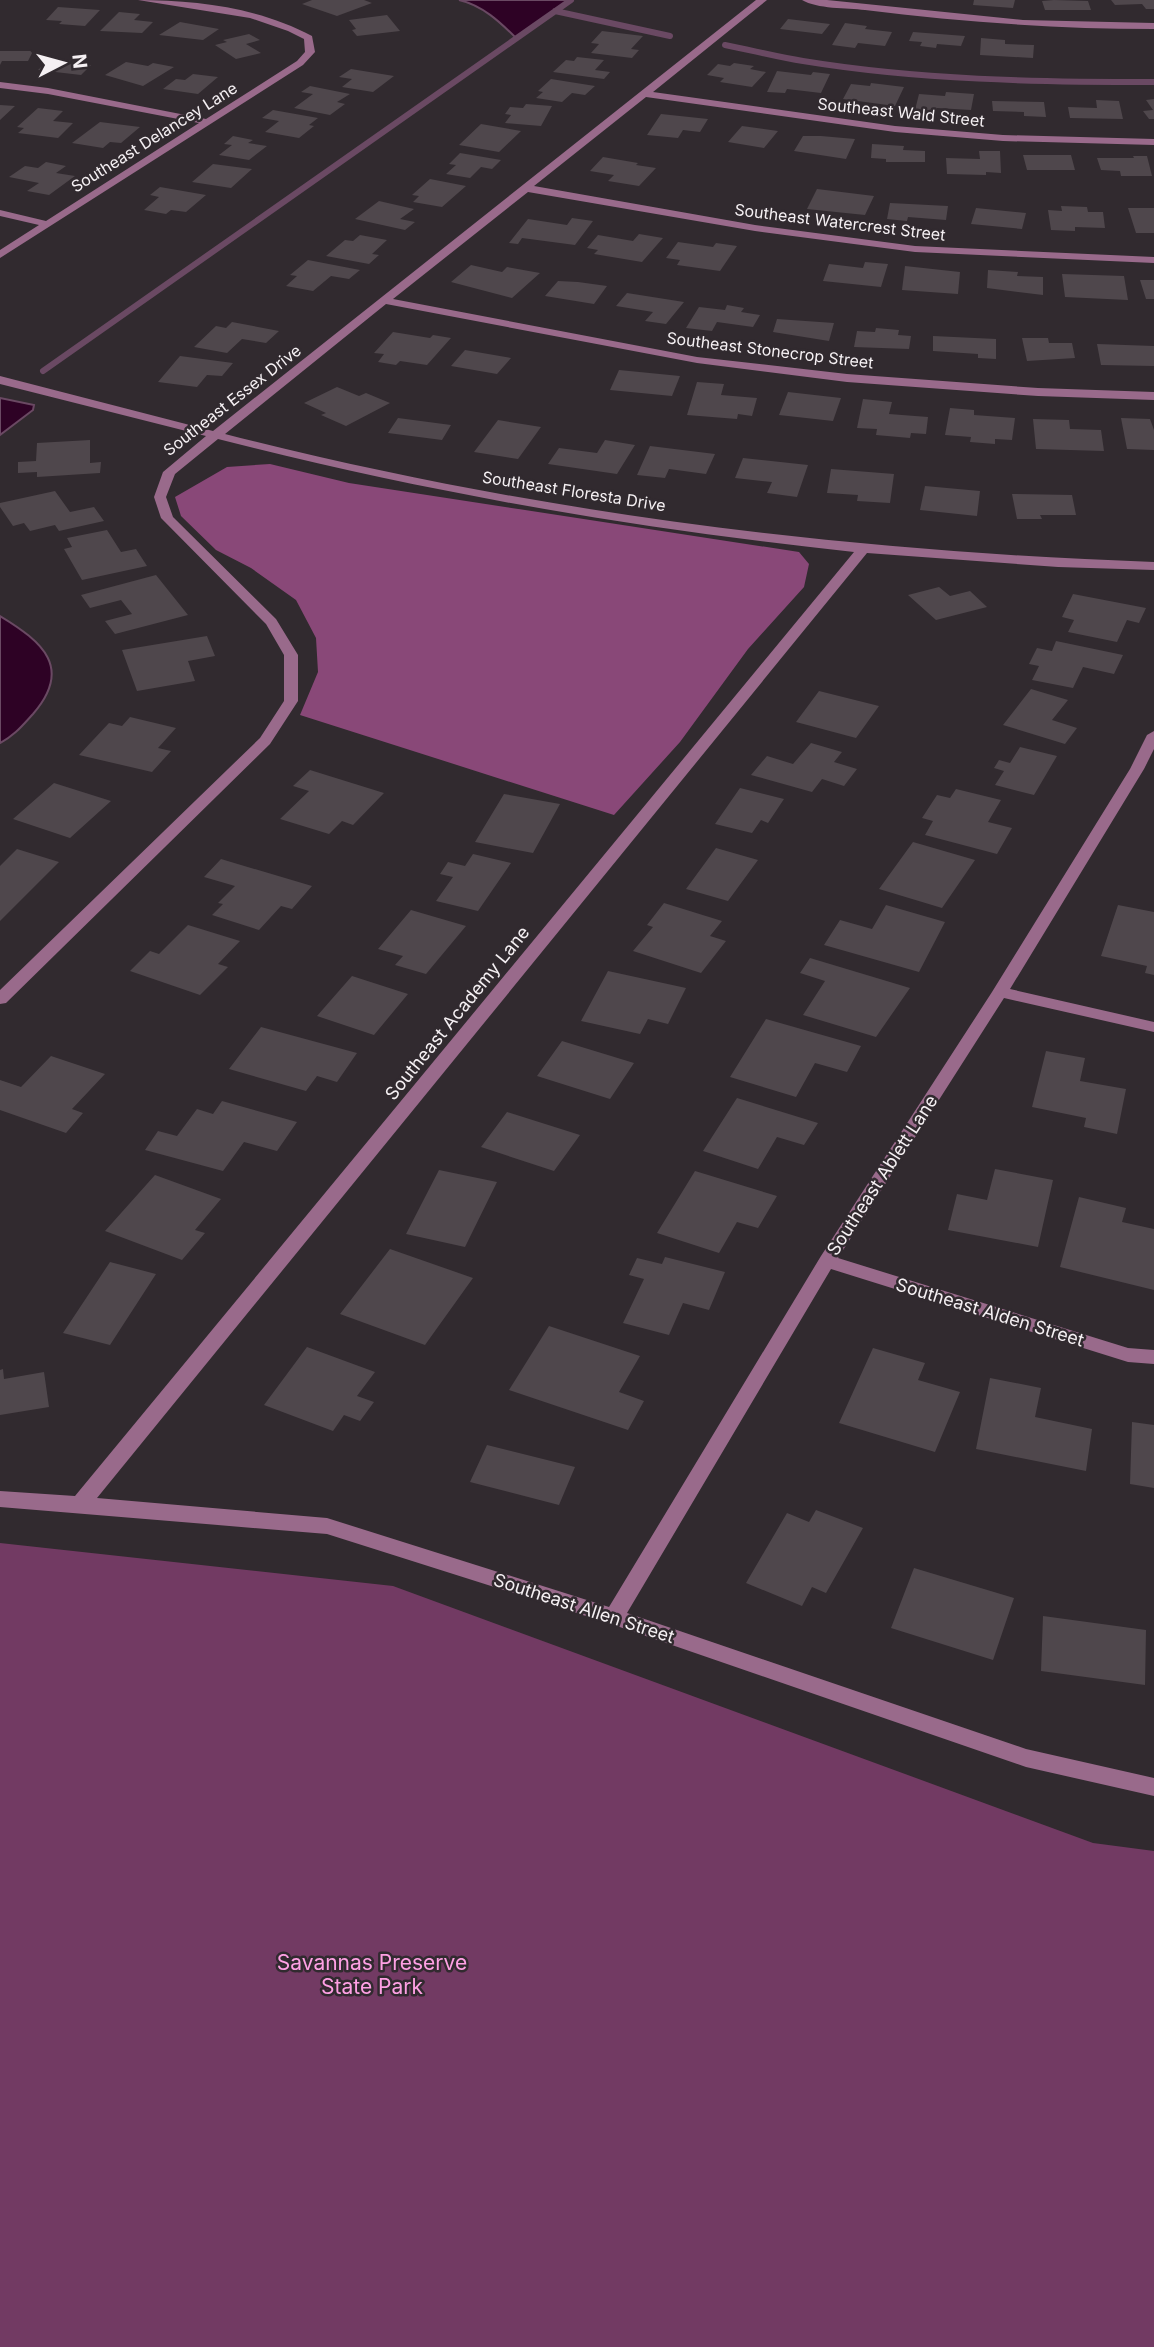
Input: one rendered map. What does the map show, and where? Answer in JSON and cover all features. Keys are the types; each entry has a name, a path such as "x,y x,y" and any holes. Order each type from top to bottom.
{"street":[{"name":"Southeast Delancey Lane","path":"0,255 300,63 310,52 309,38 292,27 253,17 143,0"},
{"name":"Southeast Essex Drive","path":"0,998 265,741 290,701 291,655 271,622 167,518 160,497 169,472 762,0"},
{"path":"807,0 935,17 1050,25 1154,26"},
{"path":"0,85 48,91 207,122"},
{"name":"Southeast Wald Street","path":"647,94 895,129 1003,138 1154,142"},
{"name":"Southeast Watercrest Street","path":"525,188 755,228 915,249 1154,260"},
{"path":"0,213 47,224"},
{"name":"Southeast Stonecrop Street","path":"386,301 696,360 847,378 1038,392 1154,396"},
{"name":"Southeast Floresta Drive","path":"0,380 216,436 388,476 529,503 705,530 864,548 1027,563 1154,566"},
{"name":"Southeast Academy Lane","path":"80,1504 864,548"},
{"name":"Southeast Ablett Lane","path":"614,1617 827,1261 1145,770 1154,735"},
{"path":"1000,992 1154,1027"},
{"name":"Southeast Alden Street","path":"827,1261 1128,1355 1154,1357"},
{"name":"Southeast Allen Street","path":"0,1499 327,1526 614,1617 1026,1758 1154,1787"}],"green space":[{"name":"Savannas Preserve State Park","path":"0,1543 393,1586 1093,1843 1154,1851 1154,2347 0,2347"}],"shaded area":[{"path":"459,0 571,0 516,38 483,10"},
{"path":"0,398 34,405 33,410 0,435"},
{"path":"270,464 349,483 799,552 809,564 804,587 748,649 680,742 614,815 300,715 318,672 316,638 296,600 251,568 216,550 181,516 175,497 227,467"},
{"path":"0,616 40,646 48,657 51,683 45,698 33,714 0,743"}],"building":[{"path":"312,0 364,0 372,3 337,16 302,4"},
{"path":"974,0 1015,0 1013,8 973,5"},
{"path":"1111,0 1154,0 1154,9 1146,9 1142,4 1115,5"},
{"path":"1042,1 1088,1 1091,10 1045,10"},
{"path":"58,7 100,10 85,26 46,20"},
{"path":"119,12 140,14 134,20 153,22 142,33 100,31"},
{"path":"387,15 400,31 357,36 352,30 356,29 349,20"},
{"path":"788,19 830,24 822,34 780,29"},
{"path":"180,22 219,29 203,40 159,35"},
{"path":"845,23 867,26 865,29 892,32 885,46 858,43 855,48 832,45"},
{"path":"602,31 643,36 631,49 639,50 632,58 591,53 599,44 591,43"},
{"path":"913,32 965,36 961,46 937,44 936,48 920,46 922,42 909,41"},
{"path":"249,34 260,40 246,44 261,53 236,59 215,45 227,42 223,40"},
{"path":"981,38 1005,40 1005,44 1034,45 1033,58 980,55"},
{"path":"0,51 33,51 28,61 2,61 0,65"},
{"path":"577,57 604,60 595,70 610,72 604,79 553,72 566,60 574,61"},
{"path":"51,58 91,65 81,75 38,70"},
{"path":"126,62 174,67 143,86 105,75"},
{"path":"734,63 754,66 750,69 766,72 752,87 720,82 724,78 707,75 718,64 730,66"},
{"path":"351,69 394,76 373,92 342,87 352,79 339,77"},
{"path":"777,71 830,74 821,93 787,89 785,93 767,92"},
{"path":"193,74 218,77 198,94 163,89 176,79 185,80"},
{"path":"551,79 595,86 585,95 572,93 562,102 536,98 543,92 538,91"},
{"path":"871,83 904,87 895,106 843,99 851,84 870,86"},
{"path":"310,86 350,94 337,102 345,104 330,115 294,108 313,94 301,92"},
{"path":"946,92 974,94 971,110 915,110 919,94 945,96"},
{"path":"1154,99 1154,119 1149,119 1143,111 1153,110 1146,100"},
{"path":"1096,100 1119,101 1123,119 1070,118 1068,107 1097,108"},
{"path":"992,101 1044,102 1046,117 1024,116 1024,112 993,111"},
{"path":"526,104 552,106 541,126 505,123 511,115 505,114 510,107 523,108"},
{"path":"0,105 15,106 0,120"},
{"path":"38,108 63,111 53,121 73,123 58,138 18,133 24,128 17,127"},
{"path":"273,110 318,118 309,125 314,126 299,138 265,132 279,121 262,118"},
{"path":"661,114 708,119 700,132 683,130 678,138 647,135"},
{"path":"100,122 140,127 121,143 110,142 103,148 72,143"},
{"path":"481,124 521,131 499,152 459,145"},
{"path":"742,126 778,131 764,148 728,142"},
{"path":"233,136 253,140 248,143 267,146 249,160 219,155 232,145 224,144"},
{"path":"803,136 855,139 846,159 794,151"},
{"path":"872,144 904,146 903,150 925,151 925,162 886,162 886,159 871,158"},
{"path":"979,151 1000,151 1001,173 947,174 946,158 980,159"},
{"path":"460,153 501,160 492,169 481,167 470,178 446,174 456,165 449,164"},
{"path":"1023,155 1071,155 1075,170 1027,170"},
{"path":"1133,156 1147,156 1152,176 1121,176 1120,171 1101,170 1097,158 1134,158"},
{"path":"603,157 656,168 639,186 608,181 614,175 590,171"},
{"path":"46,162 66,166 56,173 75,176 49,195 27,191 39,183 9,177 25,166 38,168"},
{"path":"213,164 252,169 231,188 192,182"},
{"path":"430,179 466,186 442,207 413,202 419,196 412,195"},
{"path":"160,187 206,195 186,212 171,210 166,214 144,210 159,197 150,195"},
{"path":"817,189 874,196 865,215 807,209"},
{"path":"379,201 414,209 400,219 415,222 405,230 355,219"},
{"path":"890,203 948,206 946,220 908,217 907,221 887,219"},
{"path":"1061,206 1087,207 1088,212 1103,212 1105,228 1075,227 1075,231 1051,230 1048,210 1062,211"},
{"path":"976,208 1026,213 1022,229 971,224"},
{"path":"1128,208 1154,208 1154,233 1136,233"},
{"path":"572,218 593,221 575,245 522,238 518,244 509,243 528,219 567,225"},
{"path":"639,234 663,238 642,262 594,254 598,250 587,248 598,235 633,241"},
{"path":"360,235 387,240 372,254 379,255 369,264 326,256 345,240 353,241"},
{"path":"678,242 713,247 716,243 737,246 720,271 677,265 680,260 666,258"},
{"path":"308,260 360,270 349,279 331,276 313,291 286,286 297,276 290,275"},
{"path":"865,262 888,264 881,287 823,281 829,264 863,268"},
{"path":"471,265 502,272 507,267 540,273 512,298 451,282"},
{"path":"905,266 960,272 958,294 902,290"},
{"path":"988,270 1018,272 1017,276 1043,277 1043,295 987,288"},
{"path":"1062,274 1124,276 1128,300 1065,297"},
{"path":"1140,280 1154,280 1154,299 1146,299"},
{"path":"558,281 607,286 594,304 545,296"},
{"path":"627,293 684,302 666,324 645,321 653,312 616,306"},
{"path":"727,305 744,308 741,312 760,315 753,327 717,322 712,331 686,328 699,307 725,310"},
{"path":"777,319 834,323 829,341 773,332"},
{"path":"232,322 279,331 266,343 242,339 227,353 194,347 216,326 226,328"},
{"path":"876,328 899,330 898,335 911,336 909,349 854,347 857,331 875,332"},
{"path":"393,332 430,338 433,335 451,338 427,365 400,361 396,365 378,362 384,354 374,353"},
{"path":"933,336 996,339 996,359 978,358 978,354 933,351"},
{"path":"1022,338 1048,338 1049,343 1072,343 1075,358 1027,361"},
{"path":"1097,344 1154,346 1154,366 1101,365"},
{"path":"465,350 511,358 497,374 451,366"},
{"path":"180,356 233,363 222,376 207,375 197,387 158,382"},
{"path":"619,370 680,376 672,396 610,390"},
{"path":"697,382 724,384 721,395 757,398 752,416 738,414 737,419 687,415"},
{"path":"337,387 359,396 366,393 390,403 346,426 321,415 326,413 304,403"},
{"path":"788,392 841,398 833,421 779,415"},
{"path":"863,399 892,402 889,414 928,417 926,434 911,433 910,438 876,435 877,429 857,428"},
{"path":"950,408 974,410 974,415 1015,418 1012,440 995,439 995,444 970,442 971,437 945,435"},
{"path":"398,418 451,425 442,440 388,433"},
{"path":"1121,418 1150,419 1154,430 1154,450 1127,449"},
{"path":"1033,419 1069,420 1070,429 1101,430 1104,451 1036,449"},
{"path":"498,420 541,427 518,459 474,452"},
{"path":"90,440 90,463 101,462 100,473 37,477 37,472 18,473 18,462 36,461 37,443"},
{"path":"605,440 635,445 617,474 548,464 559,448 597,453"},
{"path":"650,446 715,454 706,474 669,469 665,478 637,475"},
{"path":"743,458 808,465 797,497 767,493 772,482 735,478"},
{"path":"831,469 894,474 890,503 857,501 858,495 827,493"},
{"path":"925,486 980,491 977,516 920,510"},
{"path":"55,491 70,512 94,507 104,521 59,531 55,525 30,531 24,523 13,526 0,507 0,503"},
{"path":"1012,494 1072,495 1076,515 1040,515 1042,519 1017,519"},
{"path":"107,530 121,552 136,549 147,566 82,580 64,549 72,547 67,538"},
{"path":"156,575 188,615 115,634 105,621 132,614 121,600 90,608 81,595"},
{"path":"939,587 950,596 970,591 987,607 936,620 908,595"},
{"path":"1073,594 1146,608 1139,623 1127,620 1117,642 1068,632 1074,620 1062,617"},
{"path":"207,636 215,656 188,661 195,681 137,691 122,650"},
{"path":"1056,641 1123,655 1114,674 1083,667 1073,688 1032,680 1039,666 1029,664 1037,648 1052,651"},
{"path":"1031,689 1068,700 1052,720 1077,728 1065,744 1003,725"},
{"path":"819,691 879,706 856,738 796,722"},
{"path":"130,717 176,728 158,748 171,751 152,772 79,755 109,723 122,726"},
{"path":"811,743 842,752 834,762 857,769 844,786 822,779 812,792 751,775 767,756 793,764"},
{"path":"1020,747 1057,756 1034,795 995,785 1004,771 994,768 999,760 1010,763"},
{"path":"310,770 384,793 353,825 342,821 329,834 280,819 309,791 293,786"},
{"path":"54,783 111,801 70,838 13,819"},
{"path":"740,788 784,799 768,823 761,820 752,833 715,824"},
{"path":"956,789 1001,800 988,822 1012,828 997,854 925,835 933,821 922,818 937,795 950,798"},
{"path":"504,794 560,804 533,853 475,842"},
{"path":"913,842 975,860 942,908 879,889"},
{"path":"716,848 758,860 728,901 686,889"},
{"path":"17,849 59,862 0,921 0,866"},
{"path":"473,854 511,863 478,911 436,901 453,877 440,874 448,862 465,866"},
{"path":"221,859 312,886 292,909 281,906 259,930 212,915 223,904 218,903 235,886 204,877"},
{"path":"664,903 722,921 710,936 726,941 701,973 633,951 653,927 647,925"},
{"path":"886,905 945,922 919,972 824,945 840,920 872,929"},
{"path":"1118,905 1154,912 1154,975 1145,973 1147,966 1101,956"},
{"path":"411,910 466,926 426,974 395,965 403,956 378,949"},
{"path":"188,925 240,941 218,964 228,967 200,995 130,971 150,951 159,954"},
{"path":"810,958 910,988 876,1037 803,1015 825,981 800,973"},
{"path":"608,971 686,988 668,1024 648,1019 640,1034 581,1021"},
{"path":"352,976 408,994 374,1035 317,1016"},
{"path":"766,1019 861,1046 847,1072 815,1063 796,1097 730,1077"},
{"path":"261,1027 357,1053 337,1082 317,1076 306,1091 229,1069"},
{"path":"562,1041 634,1063 610,1099 537,1076"},
{"path":"1046,1051 1085,1058 1080,1081 1126,1089 1117,1134 1084,1127 1086,1118 1032,1107"},
{"path":"51,1056 105,1074 72,1109 83,1113 66,1133 0,1110 0,1080 21,1087"},
{"path":"737,1098 818,1123 804,1145 777,1137 758,1169 703,1151"},
{"path":"222,1101 297,1122 277,1151 244,1142 223,1171 145,1150 158,1131 177,1136 197,1109 213,1114"},
{"path":"507,1112 580,1135 554,1171 481,1147"},
{"path":"995,1169 1053,1180 1038,1247 948,1230 957,1194 987,1200"},
{"path":"439,1170 497,1182 465,1247 406,1234"},
{"path":"695,1171 777,1196 758,1228 737,1222 719,1253 657,1233"},
{"path":"155,1175 221,1199 195,1230 205,1233 182,1260 105,1231"},
{"path":"1079,1197 1126,1208 1122,1222 1154,1229 1154,1290 1060,1267"},
{"path":"390,1249 473,1278 425,1345 340,1314"},
{"path":"665,1257 725,1272 709,1310 683,1303 669,1335 623,1323 644,1279 629,1275 637,1258 662,1264"},
{"path":"110,1262 156,1274 110,1345 63,1333"},
{"path":"549,1326 640,1356 619,1392 644,1401 628,1430 509,1390"},
{"path":"307,1347 375,1372 357,1396 374,1402 360,1421 344,1415 333,1431 264,1405"},
{"path":"873,1348 925,1363 918,1380 960,1392 935,1452 839,1423"},
{"path":"3,1369 4,1379 44,1372 49,1407 0,1415 0,1370"},
{"path":"990,1378 1041,1388 1035,1417 1092,1429 1086,1471 976,1449"},
{"path":"1132,1422 1154,1425 1154,1488 1130,1484"},
{"path":"487,1445 575,1467 559,1505 470,1482"},
{"path":"816,1510 863,1528 826,1593 812,1587 802,1606 746,1583 787,1513 809,1522"},
{"path":"914,1568 1014,1598 993,1660 891,1628"},
{"path":"1043,1616 1146,1630 1145,1685 1041,1671"}],"waterway":[{"path":"555,11 571,0"},
{"path":"43,371 555,11"},
{"path":"555,11 670,36"},
{"path":"725,45 803,61 934,76 1154,82"}]}
